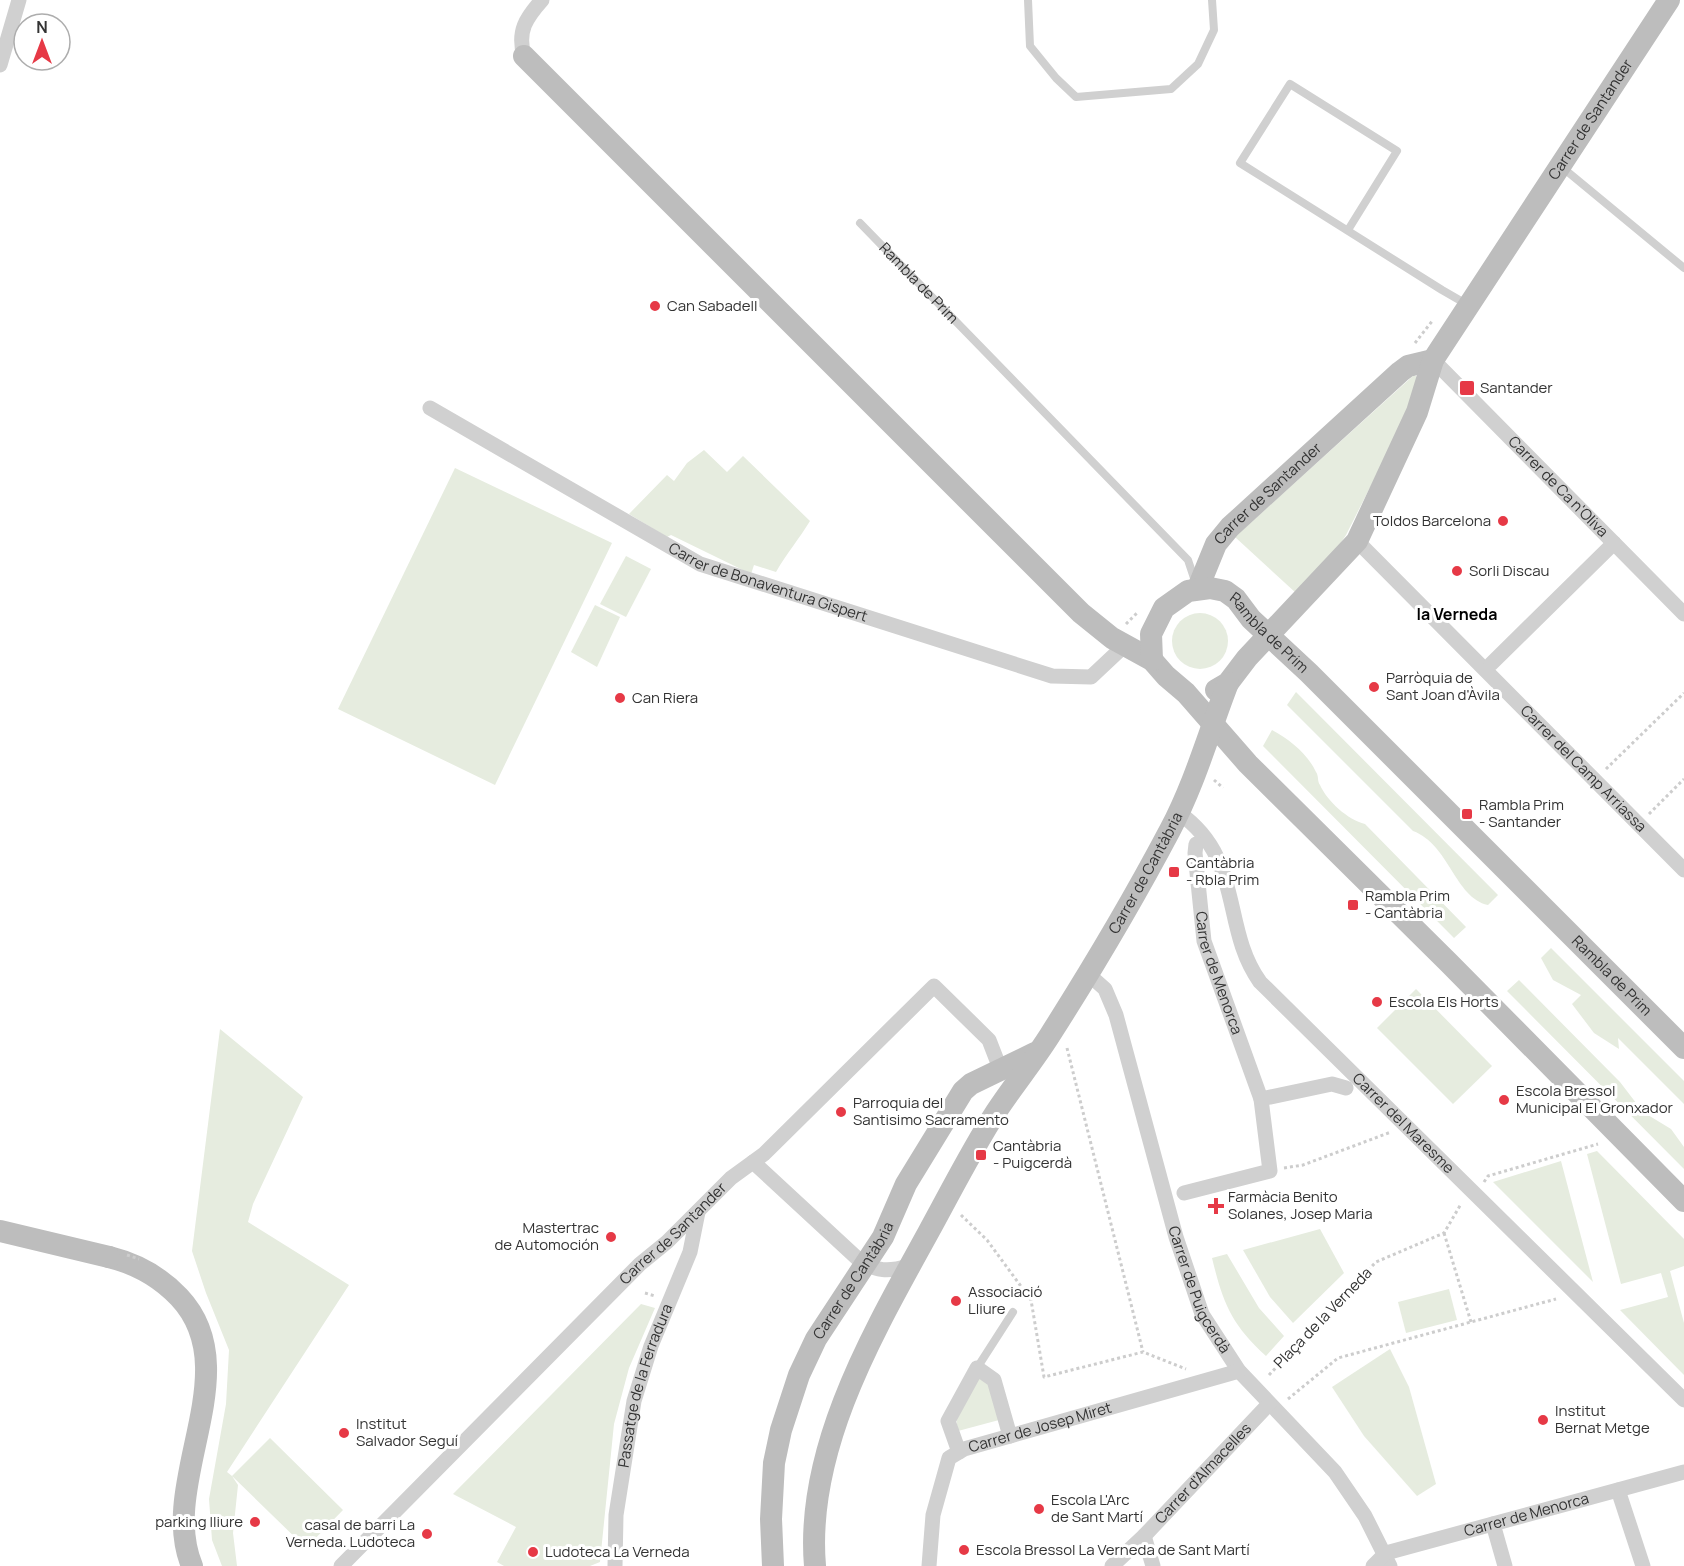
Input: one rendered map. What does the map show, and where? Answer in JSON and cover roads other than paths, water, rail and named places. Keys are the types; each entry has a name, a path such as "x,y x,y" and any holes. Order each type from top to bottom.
{"street":[{"path":"0,65 19,0"},
{"path":"542,0 522,27 520,43 524,56 1081,613 1124,646 1152,660 1186,693 1248,764 1449,963 1684,1202"},
{"name":"Carrer de Santander","path":"1228,683 1247,658 1357,541 1417,412 1433,360 1668,0"},
{"name":"Carrer de Santander","path":"1198,588 1216,544 1230,527 1408,366 1433,360"},
{"name":"Carrer de Ca n'Oliva","path":"1433,360 1684,614"},
{"name":"Carrer de Bonaventura Gispert","path":"430,408 700,564 1052,676 1091,677 1124,646"},
{"name":"Carrer del Camp Arriassa","path":"1357,541 1684,870"},
{"path":"1491,664 1614,543"},
{"path":"1124,646 1154,623 1171,601 1198,588"},
{"name":"Rambla de Prim","path":"1198,588 1225,591 1244,607 1251,619 1684,1048"},
{"name":"Carrer de Santander","path":"1247,658 1252,631 1251,619"},
{"path":"1152,660 1150,645 1154,623"},
{"path":"1186,693 1206,694 1228,683"},
{"name":"Carrer de Cantàbria","path":"815,1566 813,1545 819,1476 835,1424 876,1330 909,1266 996,1112 1039,1051 1087,973 1179,813 1228,683"},
{"name":"Carrer del Maresme","path":"1179,813 1191,821 1215,851 1223,870 1247,959 1260,982 1684,1400"},
{"name":"Carrer de Menorca","path":"1184,1193 1270,1171 1261,1099 1204,941 1196,844"},
{"name":"Carrer de Puigcerdà","path":"1087,973 1106,989 1116,1015 1176,1238 1202,1314 1239,1371 1335,1472 1388,1560"},
{"name":"Carrer de Santander","path":"341,1566 640,1264 698,1212 731,1178 753,1162 934,986 989,1040 1001,1071"},
{"name":"Carrer de Cantàbria","path":"773,1566 771,1519 774,1463 792,1393 816,1339 866,1264 885,1231 906,1185 956,1101 971,1084 1039,1051"},
{"path":"1261,1099 1332,1084 1346,1088"},
{"path":"753,1162 846,1250 866,1264 887,1272 909,1266"},
{"name":"Passatge de la Ferradura","path":"613,1566 616,1515 634,1401 651,1346 690,1252 698,1212"},
{"path":"0,1231 109,1257 137,1267 159,1278 184,1302 195,1320 204,1345 206,1382 185,1509 184,1536 192,1566"},
{"path":"959,1452 948,1421 977,1368 994,1380 1010,1436"},
{"name":"Carrer de Josep Miret","path":"929,1566 933,1515 949,1458 959,1452 1010,1436 1239,1371"},
{"name":"Carrer d'Almacelles","path":"1112,1566 1144,1536 1269,1404"},
{"name":"Carrer de Menorca","path":"1373,1566 1493,1524 1684,1472"},
{"path":"1618,1490 1643,1566"},
{"path":"1493,1524 1506,1566"},
{"path":"1144,1536 1153,1566"}],"lane":[{"path":"1028,0 1030,46 1056,78 1077,97 1172,89 1198,64 1210,39 1214,30 1212,0"},
{"path":"1347,230 1397,152 1290,84 1240,163 1347,230 1469,306"},
{"path":"1560,165 1684,268"},
{"name":"Rambla de Prim","path":"860,223 1188,560 1198,588"},
{"path":"977,1368 1014,1312"}],"place":[{"name":"Can Sabadell","path":"655,306"},
{"name":"Santander","path":"1467,388"},
{"name":"Toldos Barcelona","path":"1503,521"},
{"name":"Sorli Discau","path":"1457,571"},
{"name":"Parròquia de Sant Joan d'Àvila","path":"1374,687"},
{"name":"Can Riera","path":"620,698"},
{"name":"Rambla Prim - Santander","path":"1467,814"},
{"name":"Cantàbria - Rbla Prim","path":"1174,872"},
{"name":"Rambla Prim - Cantàbria","path":"1353,905"},
{"name":"Escola Els Horts","path":"1377,1002"},
{"name":"Escola Bressol Municipal El Gronxador","path":"1504,1100"},
{"name":"Parroquia del Santisimo Sacramento","path":"841,1112"},
{"name":"Cantàbria - Puigcerdà","path":"981,1155"},
{"name":"Farmàcia Benito Solanes, Josep Maria","path":"1216,1206"},
{"name":"Mastertrac de Automoción","path":"611,1237"},
{"name":"Associació Lliure","path":"956,1301"},
{"name":"Institut Bernat Metge","path":"1543,1420"},
{"name":"Institut Salvador Seguí","path":"344,1433"},
{"name":"Escola L'Arc de Sant Martí","path":"1039,1509"},
{"name":"parking lliure","path":"255,1522"},
{"name":"casal de barri La Verneda. Ludoteca","path":"427,1534"},
{"name":"Escola Bressol La Verneda de Sant Martí","path":"964,1550"},
{"name":"Ludoteca La Verneda","path":"533,1552"}],"district":[{"name":"la Verneda","path":"1457,614"}]}
